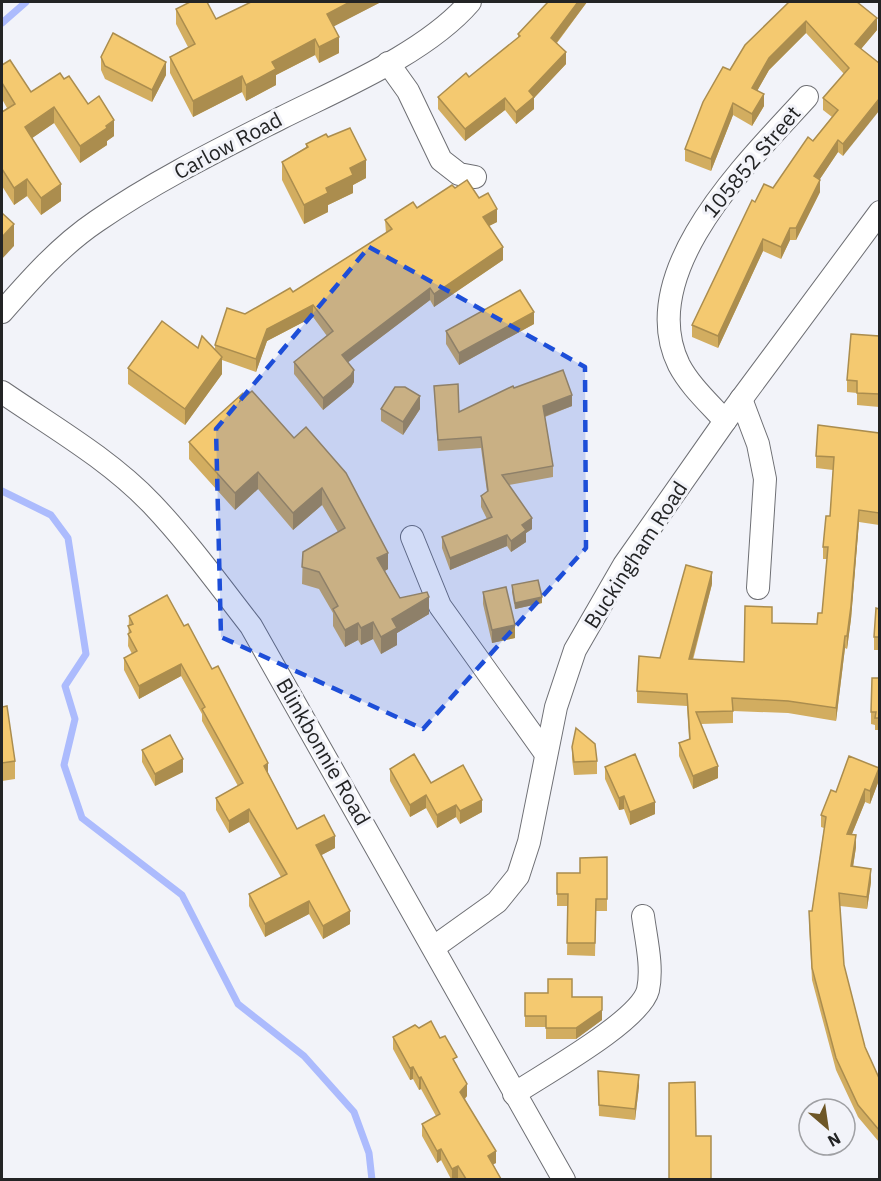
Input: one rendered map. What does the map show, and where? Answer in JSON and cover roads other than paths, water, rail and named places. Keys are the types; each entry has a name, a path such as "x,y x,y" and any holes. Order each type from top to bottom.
{"street":[{"name":"Carlow Road","path":"2,312 56,255 97,221 189,165 388,63 424,40 470,2"},
{"path":"388,63 408,91 441,160 459,174 475,177"},
{"name":"105852 Street","path":"725,421 686,378 671,342 669,323 677,272 692,238 718,199 807,97"},
{"name":"Buckingham Road","path":"434,947 497,902 518,876 529,842 556,707 576,650 624,565 725,421 879,212"},
{"name":"Blinkbonnie Road","path":"2,392 105,463 151,503 188,545 250,626 564,1179"},
{"path":"741,399 758,444 765,479 758,588"},
{"path":"412,537 440,606 546,754"},
{"path":"514,1094 617,1026 642,1005 648,991 650,975 643,916"}],"waterway":[{"path":"2,23 26,2"},
{"path":"2,491 51,515 68,538 86,654 65,686 75,719 64,765 82,818 182,895 238,1004 304,1056 354,1112 369,1153 372,1180"}]}
